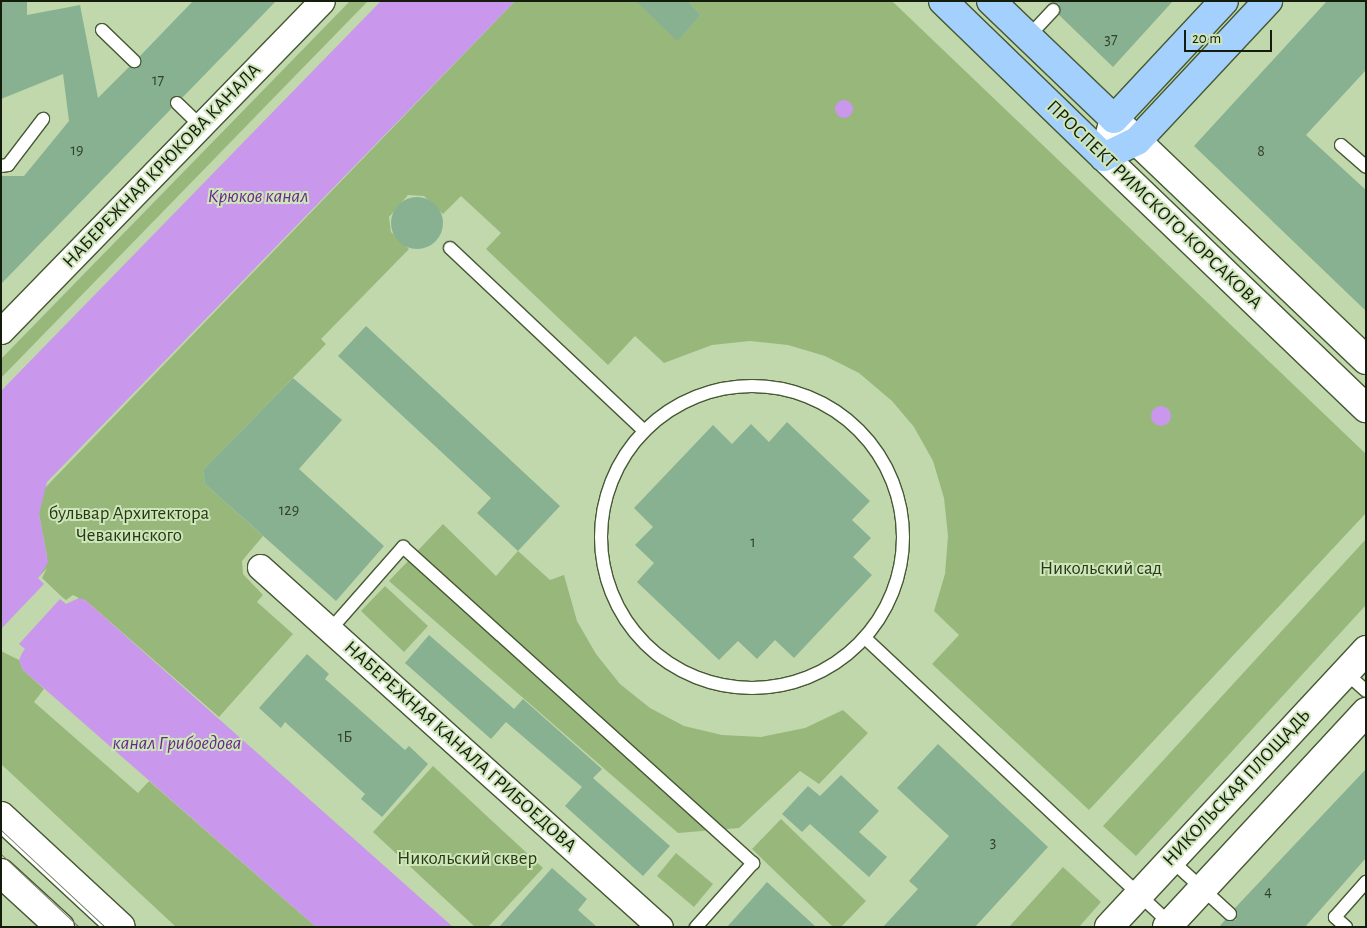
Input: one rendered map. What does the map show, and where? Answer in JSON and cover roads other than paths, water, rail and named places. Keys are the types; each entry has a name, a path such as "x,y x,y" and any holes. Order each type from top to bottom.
{"main road":[{"name":"ПРОСПЕКТ РИМСКОГО-КОРСАКОВА","path":"943,1 1366,408"},
{"name":"ПРОСПЕКТ РИМСКОГО-КОРСАКОВА","path":"991,1 1366,360"},
{"path":"1104,157 1114,119 1224,1"},
{"path":"1104,157 1137,141 1268,1"},
{"name":"НИКОЛЬСКАЯ ПЛОЩАДЬ","path":"1109,927 1366,650"},
{"path":"1168,925 1366,712"},
{"path":"1,816 121,927"},
{"path":"1,873 60,927"}],"street":[{"name":"НАБЕРЕЖНАЯ КРЮКОВА КАНАЛА","path":"1,331 322,1"},
{"name":"НАБЕРЕЖНАЯ КАНАЛА ГРИБОЕДОВА","path":"260,568 660,927"}],"lane":[{"path":"1028,37 1053,10"},
{"path":"102,30 134,61"},
{"path":"177,103 201,126"},
{"path":"1,166 8,165 43,119"},
{"path":"1341,145 1366,167"},
{"path":"450,248 644,431"},
{"path":"751,385 780,388 809,397 835,410 861,432 892,478 904,536 893,594 865,638 838,663 811,678 754,689 695,678 646,646 627,623 612,596 600,539 611,480 644,431 693,398 751,385"},
{"path":"330,630 403,547 753,864 696,927"},
{"path":"865,638 1139,894 1168,925"},
{"path":"1345,672 1366,691"},
{"path":"1171,860 1230,914"},
{"path":"1346,927 1336,917 1366,882"}],"water":[{"path":"381,1 515,1 47,482 39,514 48,562 39,578 66,604 74,598 84,599 453,927 316,927 23,670 19,660 24,649 1,629 1,391"},
{"path":"840,100 848,100 853,105 851,116 840,118 835,113 835,105"},
{"path":"1161,406 1168,409 1171,416 1168,423 1161,426 1154,423 1151,416 1154,409"}],"tram line":[{"path":"1,830 105,927"},
{"path":"1,854 79,927"}],"water label":[{"name":"Крюков канал","path":"258,196"},
{"name":"канал Грибоедова","path":"177,743"}],"park label":[{"name":"бульвар Архитектора Чевакинского","path":"129,525"},
{"name":"Никольский сад","path":"1101,569"},
{"name":"Никольский сквер","path":"467,859"}]}
